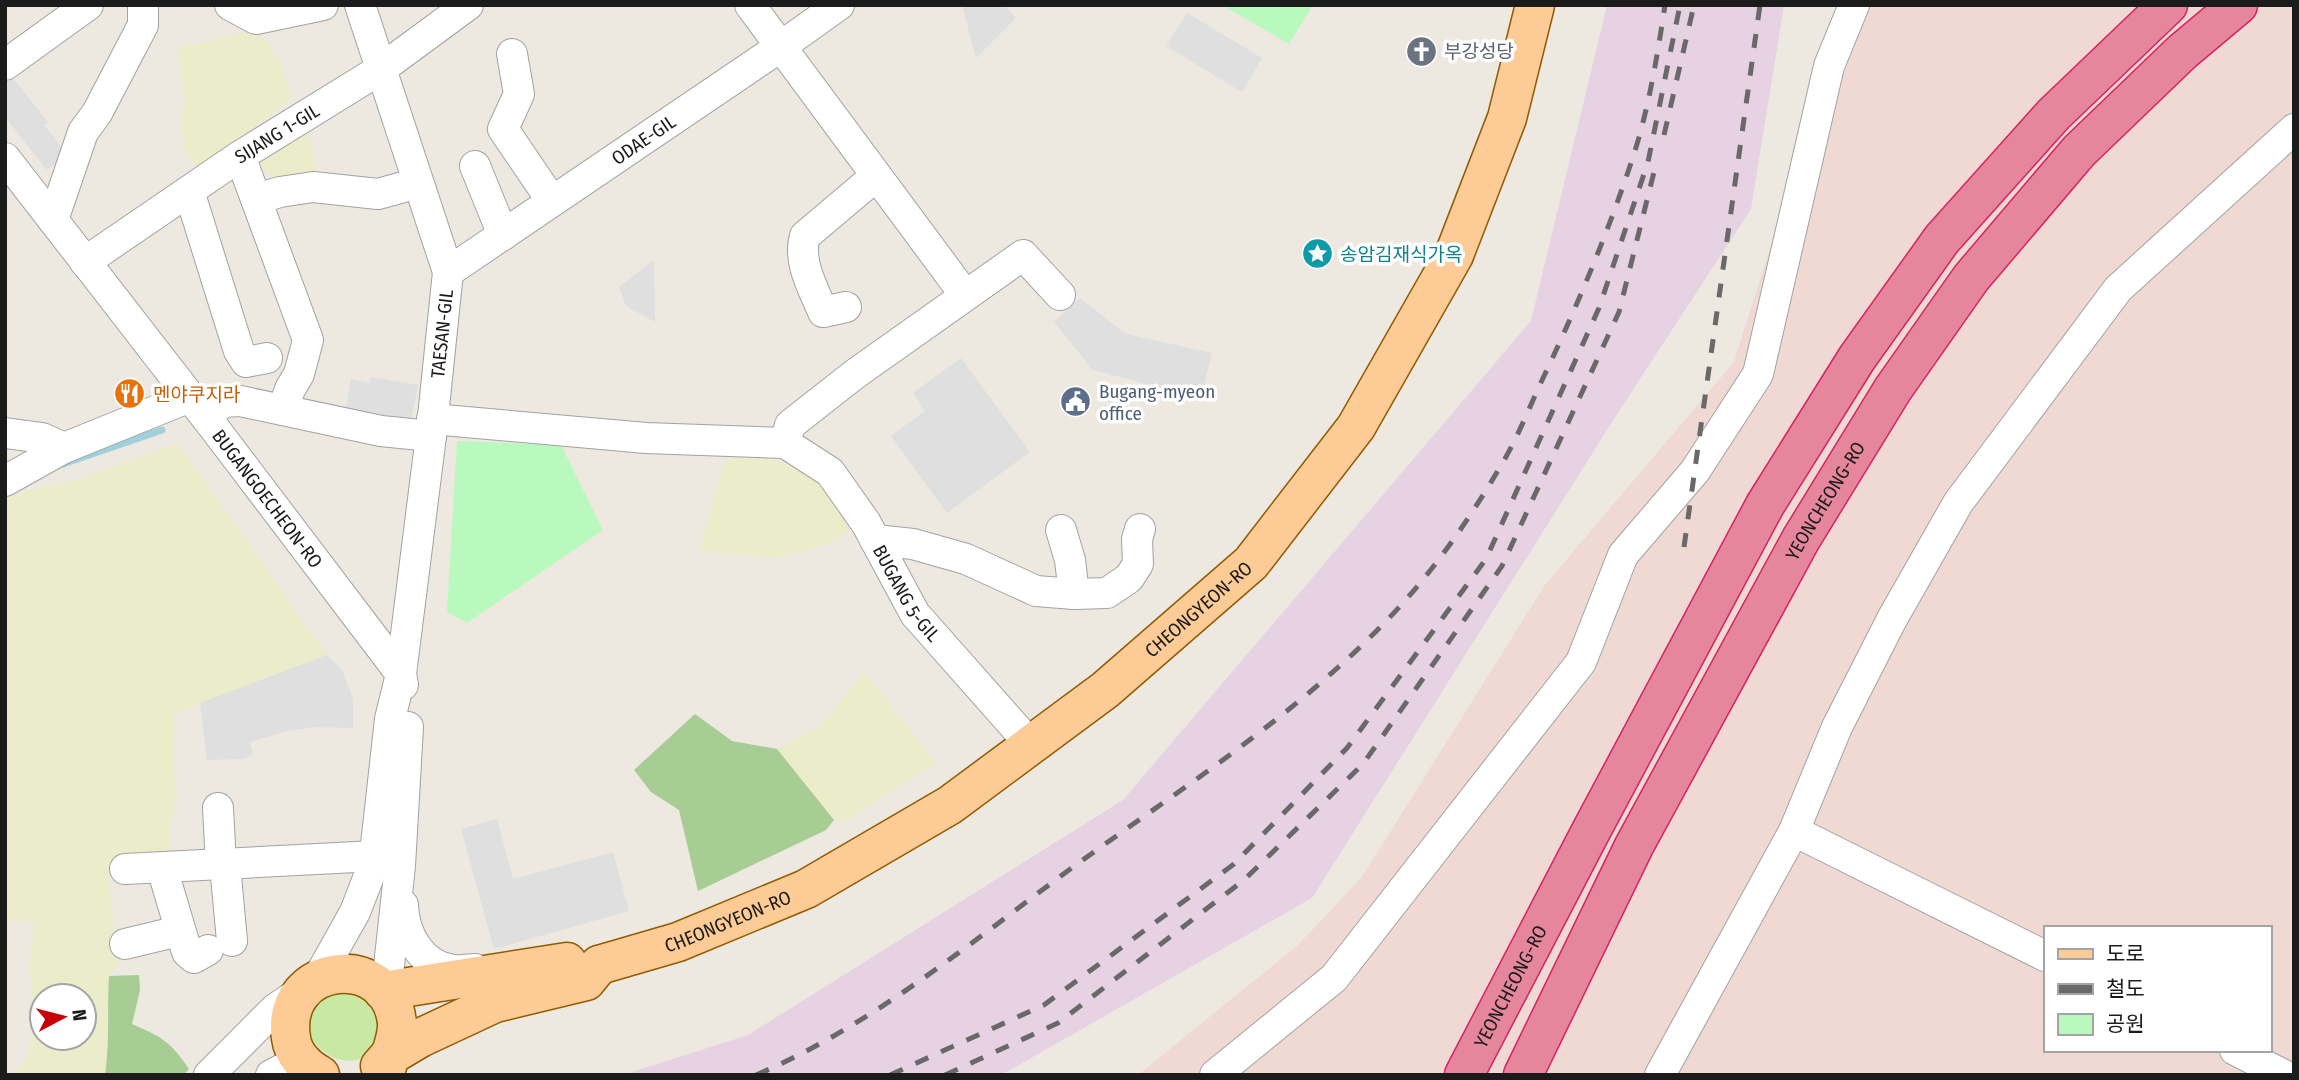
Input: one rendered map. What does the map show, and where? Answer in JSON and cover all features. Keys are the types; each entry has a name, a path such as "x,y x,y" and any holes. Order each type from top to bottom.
{"highway":[{"name":"YEONCHEONG-RO","path":"1464,1075 1765,505 1857,358 1942,239 2054,114 2168,5"},
{"name":"YEONCHEONG-RO","path":"1523,1075 1641,835 1801,539 1893,389 1971,278 2079,151 2182,52 2238,5"}],"main road":[{"name":"CHEONGYEON-RO","path":"599,965 678,942 806,889 950,804 1105,690 1251,563 1356,427 1454,255 1507,118 1535,5"},
{"path":"380,1069 420,1038 495,1003 586,981 599,965 580,959 383,991"},
{"path":"297,1071 289,1024 293,1006 311,984 336,973 355,974 372,981 383,991 394,1008 397,1025 395,1042 380,1069"}],"street":[{"path":"5,65 88,5"},
{"path":"53,220 83,132 97,113 143,25 143,5"},
{"path":"230,5 256,19 323,5"},
{"name":"TAESAN-GIL","path":"359,5 448,272 432,428 401,674"},
{"name":"SIJANG 1-GIL","path":"85,262 240,156 381,69 468,5"},
{"path":"750,5 965,295"},
{"name":"ODAE-GIL","path":"448,272 838,5"},
{"path":"1215,1075 1334,978 1581,662 1623,555 1695,471 1758,374 1829,66 1854,5"},
{"path":"512,54 519,94 503,130 552,201"},
{"path":"1660,1075 1794,831 1837,727 1892,619 1958,503 2118,289 2294,129"},
{"path":"240,156 308,340 299,374 290,389 283,410"},
{"name":"BUGANGOECHEON-RO","path":"5,158 401,674 408,720 387,861 388,975 383,991"},
{"path":"475,166 503,234"},
{"path":"846,307 823,312 801,248 805,236 876,176"},
{"path":"256,199 313,187 378,194 418,183"},
{"path":"188,191 239,351 246,362 267,358"},
{"path":"785,443 790,425 855,374 1023,255 1060,295"},
{"name":"BUGANG 5-GIL","path":"5,481 54,454 198,407 240,401 381,431 432,428 785,443 830,471 875,540 915,614 1031,745"},
{"path":"5,433 42,438 54,454"},
{"path":"875,540 913,544 966,559 1036,591 1107,593 1129,578 1138,564 1137,539 1140,529"},
{"path":"1061,530 1070,560 1074,594"},
{"path":"162,868 187,952 194,958 220,945 223,865 218,808"},
{"path":"1794,831 2044,956"},
{"path":"125,869 387,861 403,919 413,944 422,955 451,970 478,969 492,974"},
{"name":"BUGANGOECHEON-RO","path":"311,984 387,861"},
{"path":"125,944 179,931"},
{"path":"209,1075 275,1009 311,984"},
{"path":"2239,1052 2284,1075"}],"shaded area":[{"path":"962,5 1004,5 1016,18 976,58"},
{"path":"1607,5 1784,5 1751,209 1619,411 1312,898 1001,1075 623,1075 748,1035 1123,800 1531,321"},
{"path":"1847,5 2294,5 2294,1075 1138,1075 1298,945 1362,877 1545,585 1734,362"},
{"path":"1187,13 1262,58 1242,92 1166,46"},
{"path":"12,77 48,122 44,125 67,154 47,170 5,117 5,83"},
{"path":"654,260 655,322 626,306 619,287"},
{"path":"1080,298 1126,334 1212,353 1201,398 1093,370 1054,322"},
{"path":"961,358 1030,452 947,513 891,436 925,411 913,393"},
{"path":"371,377 418,385 410,425 345,413 351,379 370,383"},
{"path":"327,655 342,670 353,699 353,728 313,727 287,731 250,742 253,754 243,759 207,760 200,703"},
{"path":"497,819 513,879 613,852 629,911 494,949 461,829"}],"green space":[{"path":"1222,5 1313,5 1289,44"},
{"path":"254,30 270,44 282,67 292,98 197,170 184,149 181,122 185,99 178,46 198,44"},
{"path":"305,127 317,164 317,181 272,181 269,171 258,175 254,162"},
{"path":"457,441 561,445 603,530 467,623 447,612"},
{"path":"178,443 327,655 173,714 174,774 178,798 170,822 168,863 122,863 107,869 119,962 109,976 109,1051 105,1075 15,1075 29,1052 98,1052 98,982 31,982 29,960 35,922 5,919 5,497 72,481"},
{"path":"725,459 771,459 800,468 820,484 851,525 838,540 774,558 699,551"},
{"path":"864,672 936,763 847,820 834,820 777,749 819,727"},
{"path":"695,714 732,741 777,749 834,820 826,830 698,891 679,810 651,792 634,770"},
{"path":"139,975 140,990 132,1024 158,1037 176,1052 189,1069 183,1075 105,1075 109,976"},
{"path":"352,990 372,1002 381,1034 370,1053 357,1060 343,1060 318,1047 311,1035 309,1022 313,1008 326,995 335,991"}],"waterway":[{"path":"63,464 162,430"}],"railway":[{"path":"756,1075 839,1033 918,982 1200,777 1285,713 1326,678 1365,642 1416,588 1466,521 1506,456 1580,296 1612,217 1637,144 1665,5"},
{"path":"890,1075 1044,1005 1234,864 1347,748 1486,559 1599,308 1648,162 1680,5"},
{"path":"1664,135 1694,5"},
{"path":"1684,547 1760,5"},
{"path":"945,1075 1058,1023 1244,880 1363,764 1502,566 1619,312 1654,172"}],"place":[{"name":"부강성당","path":"1421,51"},
{"name":"송암김재식가옥","path":"1317,254"},
{"name":"멘야쿠지라","path":"130,394"},
{"name":"Bugang-myeon office","path":"1076,402"}]}
